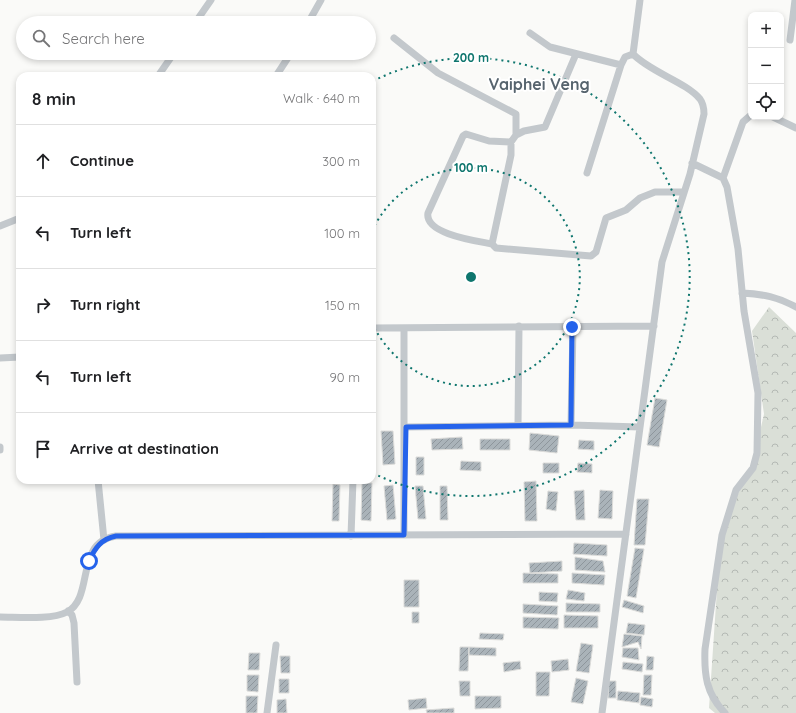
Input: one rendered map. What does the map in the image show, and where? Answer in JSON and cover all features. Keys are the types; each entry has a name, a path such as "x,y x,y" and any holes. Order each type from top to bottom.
{"street":[{"path":"200,16 211,0"},
{"path":"312,16 321,0"},
{"path":"602,713 663,255 684,192 704,114 700,100 692,92 641,62 633,54 632,50 640,0"},
{"path":"790,40 795,0"},
{"path":"530,33 550,47 621,65"},
{"path":"394,38 438,73 516,114 516,135"},
{"path":"492,244 511,155 511,142 516,135 524,130 545,127 576,54"},
{"path":"587,173 621,65 625,58 633,54"},
{"path":"161,72 169,60"},
{"path":"279,72 286,60"},
{"path":"723,178 743,122 748,118"},
{"path":"779,120 796,128"},
{"path":"511,142 489,141 466,134 463,136 428,213 427,218 429,223 445,232 492,244 496,248 591,256 596,252 606,218 610,215 626,210 640,198 655,192 684,192"},
{"path":"692,162 723,178 727,187 738,249 742,293 758,393 757,453 752,468 736,490 722,535 709,619 705,662 706,680 709,692 725,713"},
{"path":"0,226 16,220"},
{"path":"742,293 763,294 778,298 796,307"},
{"path":"518,426 519,326"},
{"path":"376,328 654,326"},
{"path":"571,425 572,327"},
{"path":"404,328 406,427 404,535"},
{"path":"0,358 16,357"},
{"path":"406,427 571,425 640,427"},
{"path":"98,484 104,540"},
{"path":"351,536 353,484"},
{"path":"0,617 54,615 68,612 73,608 80,594 91,557 104,540 116,536 626,534"},
{"path":"68,612 72,615 74,623 77,682"},
{"path":"268,713 276,645"}],"green space":[{"path":"769,307 796,333 796,713 715,713 709,708 721,530 753,462 764,414 752,331"}],"building":[{"path":"655,398 667,400 659,447 647,445"},
{"path":"381,431 393,431 395,464 383,465"},
{"path":"530,433 559,436 557,453 529,450"},
{"path":"462,437 463,449 432,450 431,439"},
{"path":"480,439 510,439 510,450 480,450"},
{"path":"579,440 594,441 594,450 578,449"},
{"path":"416,457 424,457 424,475 416,475"},
{"path":"461,461 481,462 481,471 460,470"},
{"path":"543,463 559,463 559,473 543,473"},
{"path":"578,463 592,464 592,473 577,472"},
{"path":"536,481 537,521 525,521 524,482"},
{"path":"333,484 340,485 339,521 332,521"},
{"path":"362,484 372,484 371,521 361,520"},
{"path":"393,485 396,519 387,520 384,486"},
{"path":"415,486 423,486 426,519 418,519"},
{"path":"440,486 447,486 448,520 440,520"},
{"path":"584,490 585,520 576,520 574,491"},
{"path":"600,490 613,491 612,519 598,518"},
{"path":"548,491 558,492 556,511 546,509"},
{"path":"637,499 649,499 645,545 634,545"},
{"path":"574,543 607,545 607,556 573,554"},
{"path":"635,548 644,549 636,598 627,596"},
{"path":"575,557 603,561 605,572 575,570"},
{"path":"562,561 562,571 530,573 529,563"},
{"path":"523,573 558,574 558,583 523,583"},
{"path":"572,573 605,575 604,585 572,583"},
{"path":"404,580 419,580 419,607 404,607"},
{"path":"568,590 585,593 584,601 566,599"},
{"path":"539,592 558,593 557,602 539,601"},
{"path":"624,600 644,606 643,613 622,607"},
{"path":"566,603 600,604 600,612 566,612"},
{"path":"523,604 558,606 557,615 523,613"},
{"path":"412,612 419,612 419,623 412,623"},
{"path":"564,615 598,616 598,628 564,628"},
{"path":"523,617 559,618 558,629 523,628"},
{"path":"628,623 645,625 644,635 626,633"},
{"path":"480,633 504,634 503,640 479,639"},
{"path":"624,634 642,636 641,649 638,642 622,647"},
{"path":"581,643 593,645 589,673 576,671"},
{"path":"460,647 469,647 468,671 459,671"},
{"path":"469,647 496,648 496,656 469,655"},
{"path":"623,648 638,648 639,660 622,657"},
{"path":"249,653 260,653 259,670 248,670"},
{"path":"280,656 290,656 290,673 281,673"},
{"path":"647,656 654,657 653,670 646,670"},
{"path":"568,659 569,670 552,672 551,661"},
{"path":"520,661 521,669 504,672 503,663"},
{"path":"623,662 643,664 642,672 622,669"},
{"path":"536,672 550,672 549,696 536,696"},
{"path":"247,675 259,675 258,692 247,691"},
{"path":"644,675 652,675 651,695 643,695"},
{"path":"576,678 588,681 583,704 571,702"},
{"path":"279,679 289,679 289,693 279,693"},
{"path":"459,681 470,681 470,696 460,696"},
{"path":"609,681 616,681 616,698 608,698"},
{"path":"618,691 640,693 639,703 617,700"},
{"path":"246,696 258,696 257,713 246,713"},
{"path":"475,696 501,696 501,708 475,709"},
{"path":"641,697 653,699 652,707 640,705"},
{"path":"426,698 427,708 409,710 408,700"},
{"path":"286,699 287,713 277,713 277,700"},
{"path":"454,708 454,713 427,713 426,710"}],"district":[{"name":"Vaiphei Veng","path":"539,84"}],"route":[{"path":"89,561 100,543 110,537 116,536 404,535 406,427 571,425 572,327"}]}
